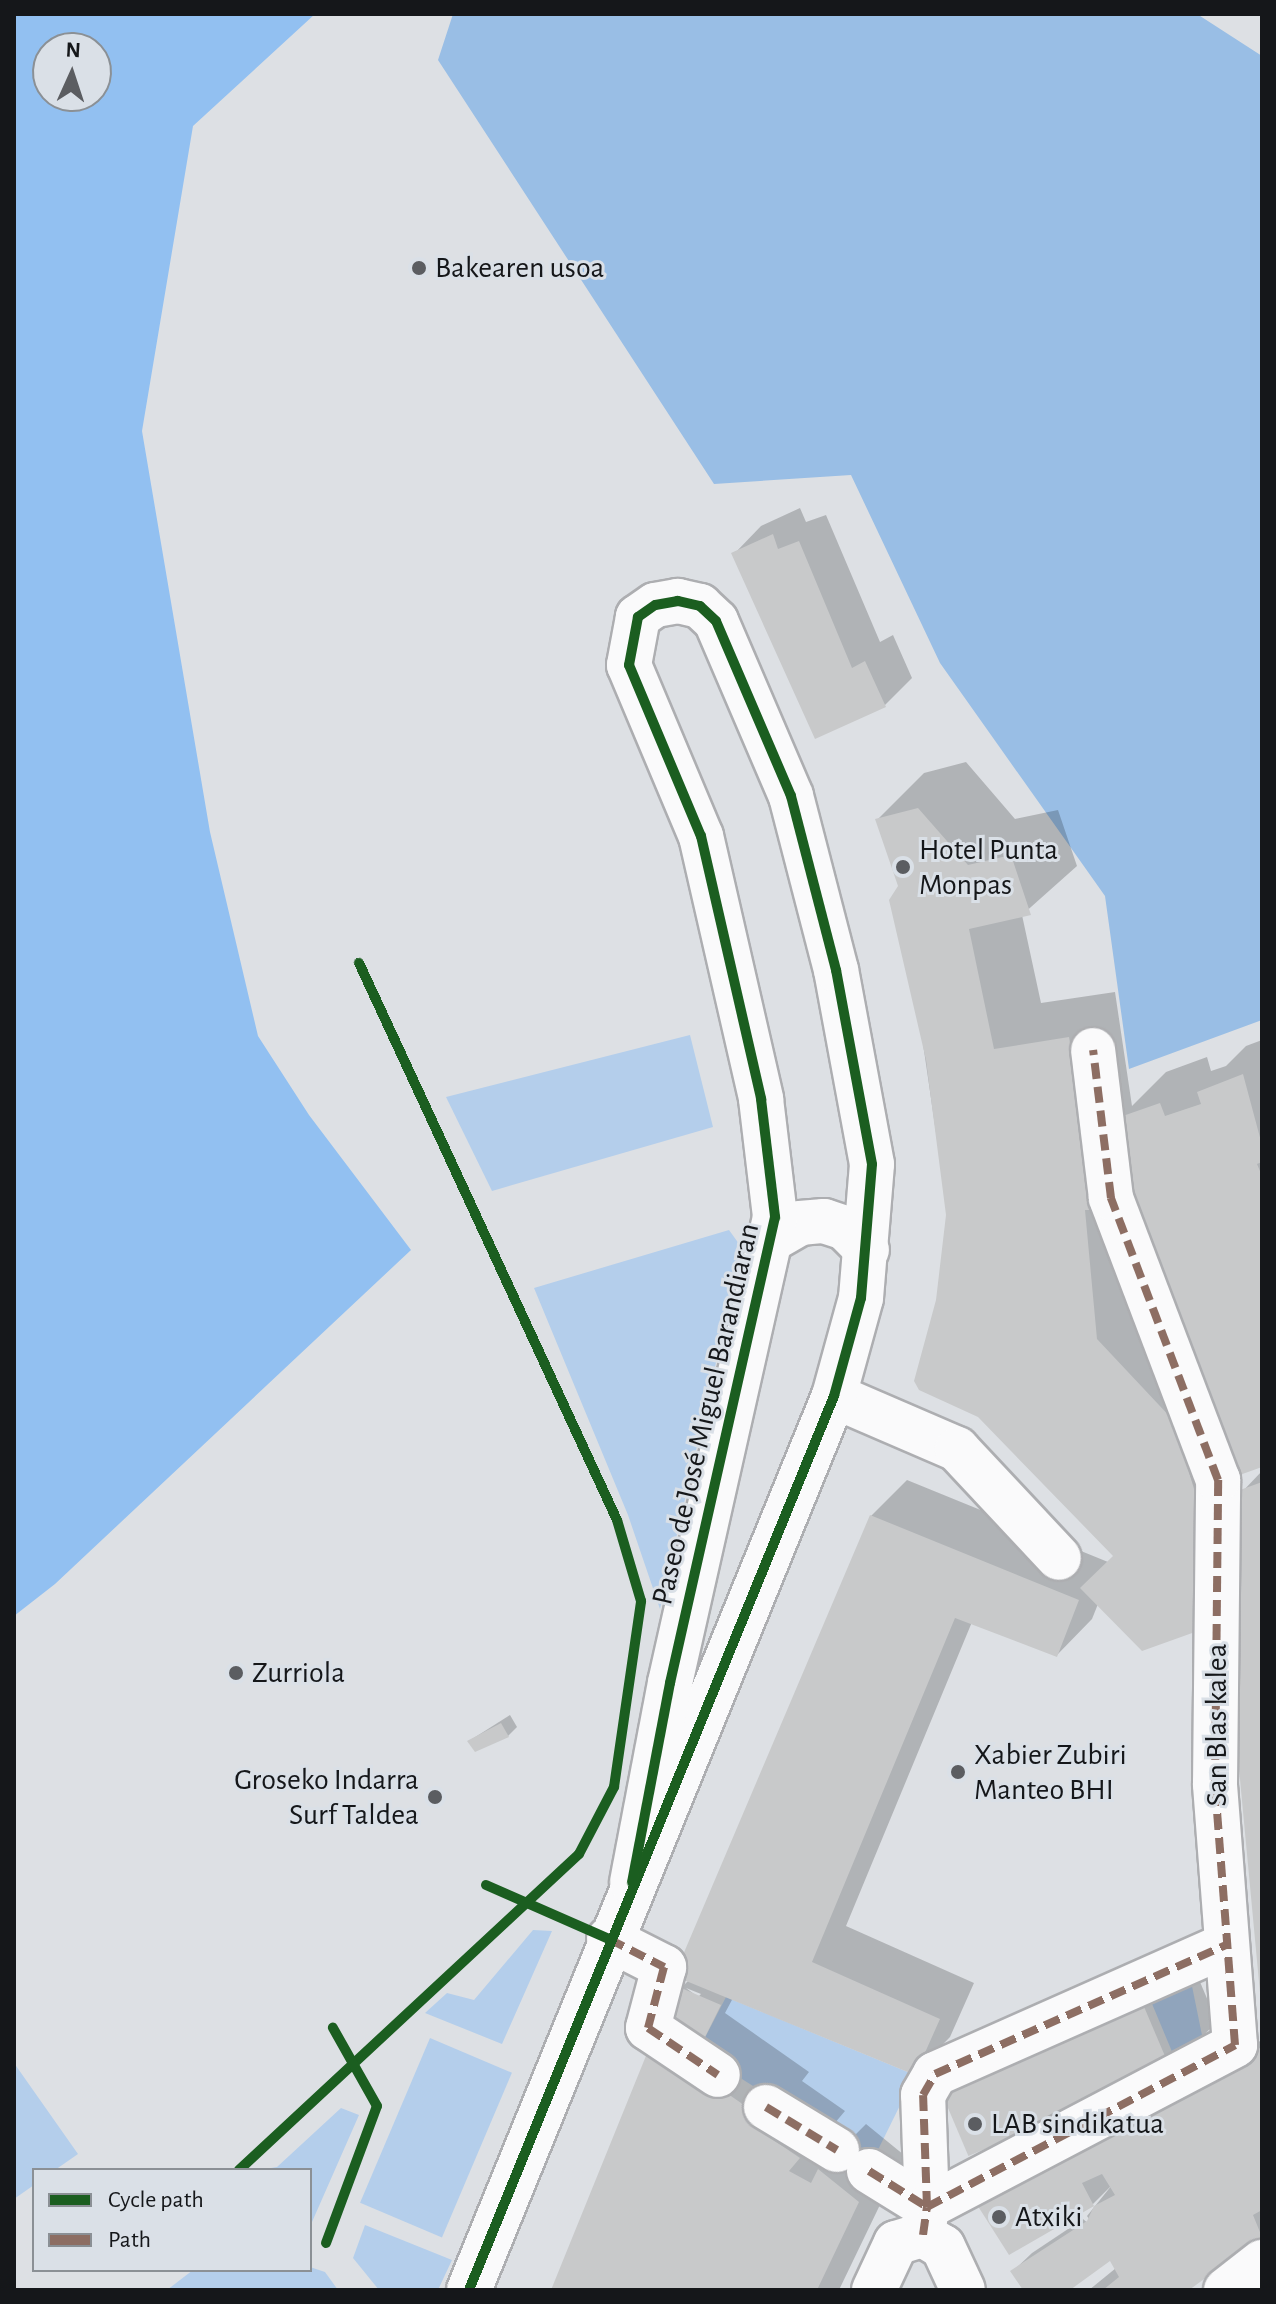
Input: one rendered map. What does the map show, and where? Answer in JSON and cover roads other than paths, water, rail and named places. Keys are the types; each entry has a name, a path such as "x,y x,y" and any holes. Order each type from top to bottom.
{"street":[{"name":"Paseo de José Miguel Barandiaran","path":"468,2287 632,1882 674,1745 771,1240 773,1172 761,1099 701,836 629,665 638,617 655,605 678,601 700,606 716,621 791,796 836,970 872,1164 861,1298 834,1396 674,1745"},
{"name":"San Blas kalea","path":"925,2221 1235,2045 1215,1784 1218,1480 1111,1198 1093,1050"},
{"name":"Paseo de José Miguel Barandiaran","path":"771,1240 800,1223 824,1221 845,1228 867,1250"},
{"path":"834,1396 957,1449 1059,1558"},
{"path":"609,1939 664,1967 648,2028 718,2075"},
{"path":"925,2221 923,2095 935,2074 1226,1945"},
{"path":"766,2107 853,2160 925,2221 943,2247 963,2290"},
{"path":"874,2290 896,2243 925,2221"},
{"path":"1226,2290 1262,2262"}],"place":[{"name":"Bakearen usoa","path":"419,268"},
{"name":"Hotel Punta Monpas","path":"903,867"},
{"name":"Zurriola","path":"236,1673"},
{"name":"Xabier Zubiri Manteo BHI","path":"958,1772"},
{"name":"Groseko Indarra Surf Taldea","path":"435,1797"},
{"name":"LAB sindikatua","path":"975,2124"},
{"name":"Atxiki","path":"999,2217"}]}
